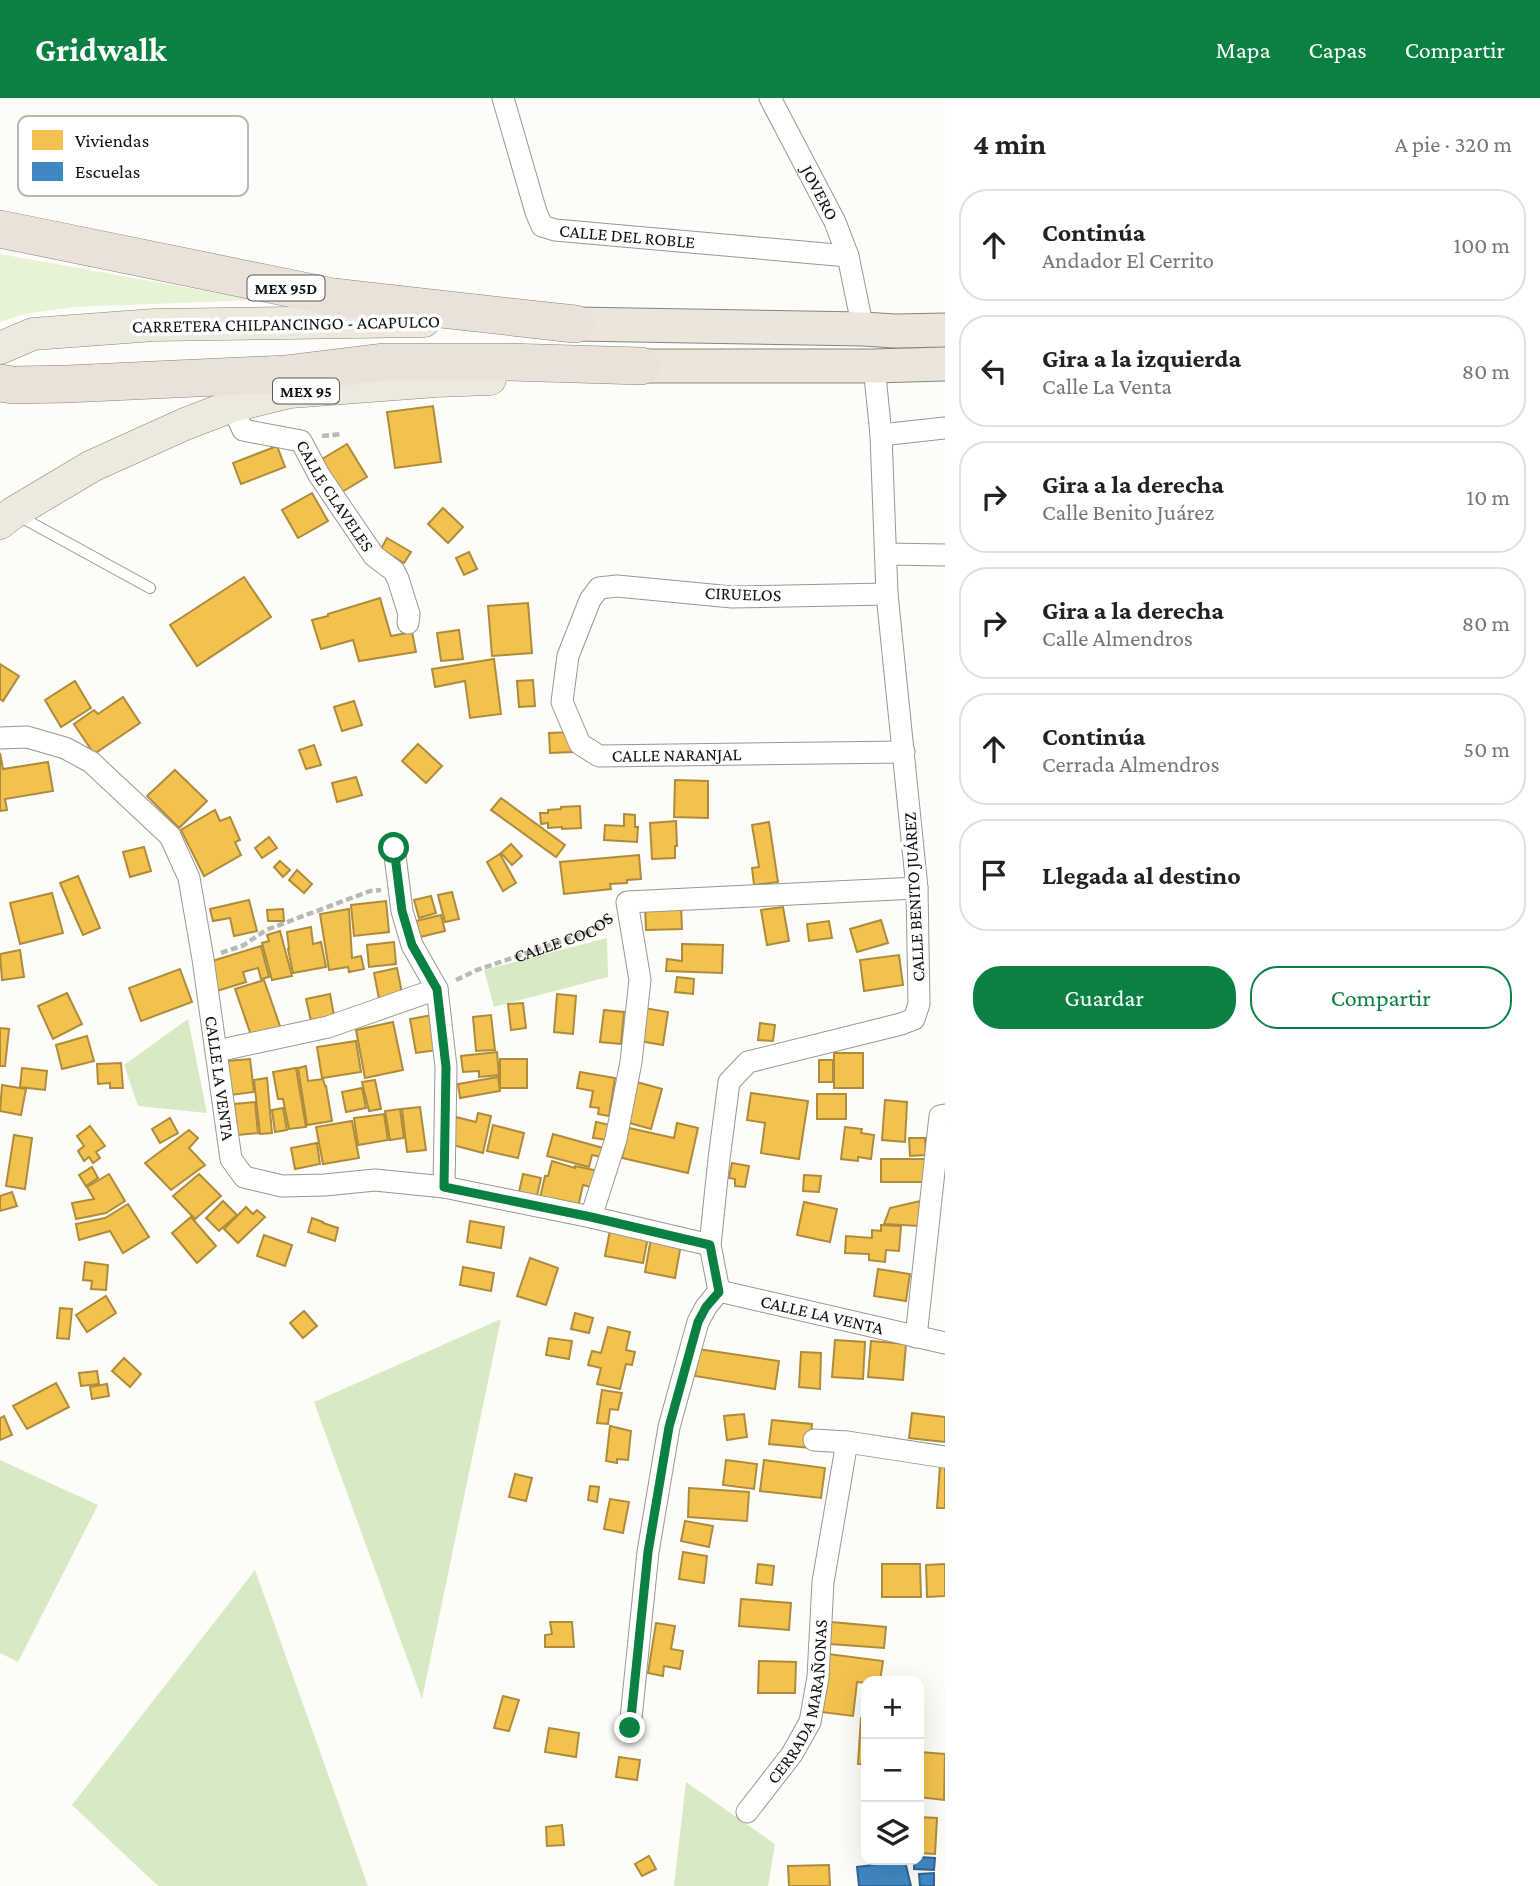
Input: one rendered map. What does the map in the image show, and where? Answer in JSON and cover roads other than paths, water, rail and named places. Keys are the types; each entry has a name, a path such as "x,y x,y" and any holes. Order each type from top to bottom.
{"highway":[{"name":"MEX 95D","path":"0,229 333,297 575,324"},
{"path":"575,324 945,330"},
{"path":"0,383 67,384 285,374 383,362 641,366"},
{"name":"MEX 95","path":"641,366 945,364"}],"main road":[{"name":"CARRETERA CHILPANCINGO - ACAPULCO","path":"0,348 33,334 154,325 402,321 575,324"},
{"name":"MEX 95","path":"6,518 92,466 185,424 232,407 289,392 436,381 563,377 641,366"}],"street":[{"name":"CALLE DEL ROBLE","path":"503,98 542,226 555,230 848,256"},
{"name":"JOVERO","path":"770,98 835,222 848,256 863,329"},
{"name":"CALLE BENITO JUÁREZ","path":"713,1299 710,1245 729,1082 748,1062 914,1019 919,1004 917,888 887,594 881,435 874,366"},
{"name":"CALLE CLAVELES","path":"232,407 243,430 301,441 319,475 373,556 394,571 409,614 408,623"},
{"path":"881,435 945,428"},
{"path":"886,554 945,555"},
{"name":"CIRUELOS","path":"599,588 617,586 732,597 887,594"},
{"name":"CALLE NARANJAL","path":"599,588 590,600 568,656 562,702 580,744 599,756 904,752"},
{"name":"CALLE LA VENTA","path":"0,737 27,737 65,748 91,762 170,836 189,878 217,1051 231,1159 244,1177 282,1186 374,1180 444,1187 710,1245"},
{"path":"394,848 402,911 412,945 437,989 446,1067 444,1187"},
{"name":"CALLE COCOS","path":"591,1217 616,1139 631,1062 640,980 627,902 917,888"},
{"path":"217,1051 328,1027 437,989"},
{"path":"916,1337 943,1116"},
{"path":"630,1728 648,1552 669,1427 698,1322 713,1299"},
{"name":"CALLE LA VENTA","path":"713,1299 945,1343"},
{"path":"814,1440 847,1442 945,1457"},
{"name":"CERRADA MARAÑONAS","path":"747,1812 792,1754 810,1722 818,1677 823,1582 847,1442"}],"lane":[{"path":"6,518 150,588"}]}
